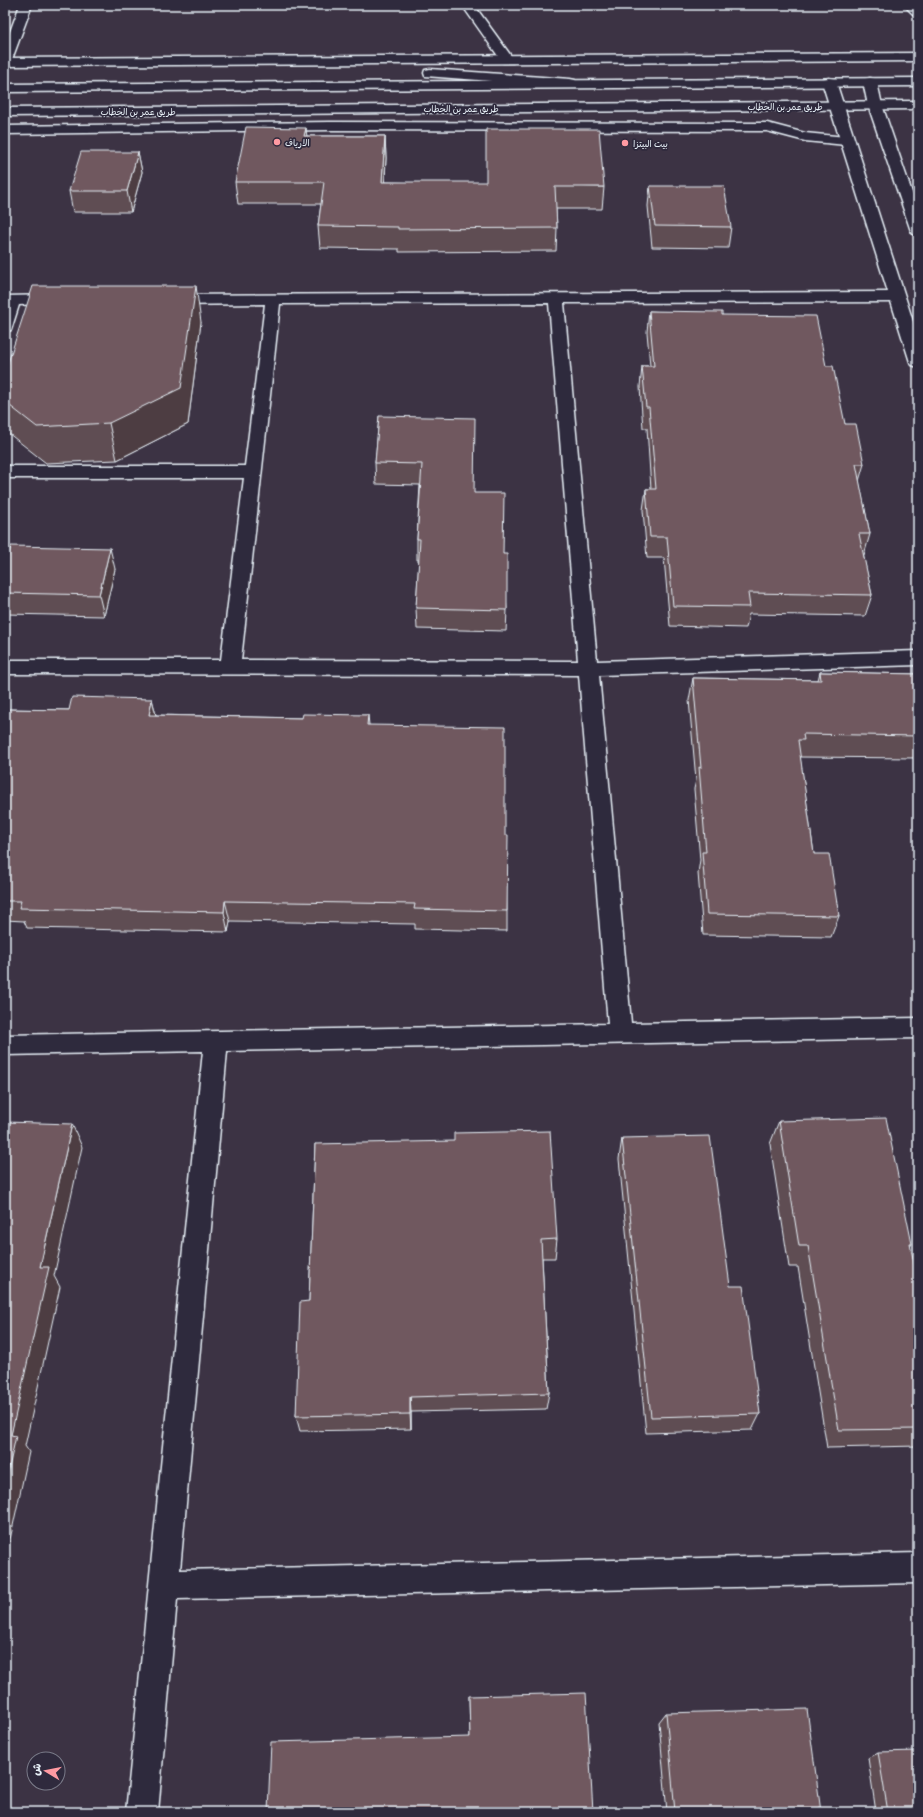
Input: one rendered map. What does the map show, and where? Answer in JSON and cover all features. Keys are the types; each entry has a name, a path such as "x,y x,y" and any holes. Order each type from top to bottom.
{"street":[{"path":"26,5 5,62 918,57"},
{"path":"468,5 508,60"},
{"path":"910,5 918,12"},
{"path":"250,61 591,84"},
{"path":"829,82 846,141 918,362"},
{"path":"870,82 875,105 918,231"},
{"path":"5,88 918,82"},
{"name":"طريق عمر بن الخطاب","path":"5,112 918,105"},
{"path":"5,130 338,126 767,127 805,137 846,141"},
{"path":"155,300 897,297"},
{"path":"556,298 620,1033"},
{"path":"5,327 9,301 76,300"},
{"path":"230,668 273,300"},
{"path":"5,472 253,472"},
{"path":"5,667 588,668 918,658"},
{"path":"5,1045 918,1028"},
{"path":"142,1812 216,1041"},
{"path":"164,1585 918,1568"}],"building":[{"path":"246,127 306,128 304,136 385,136 382,182 486,182 486,129 599,129 604,187 555,187 557,228 398,229 398,227 318,226 324,182 235,182"},
{"path":"81,152 138,152 127,191 69,191"},
{"path":"650,186 724,186 731,227 655,226"},
{"path":"33,286 196,286 181,388 109,423 37,427 5,402 5,372"},
{"path":"649,311 722,312 722,315 816,316 826,366 833,366 845,424 856,424 864,464 856,464 870,534 859,534 872,595 748,593 750,607 673,606 667,537 650,537 646,489 656,489 649,407 646,407 642,366 654,366"},
{"path":"379,416 475,418 474,493 504,493 503,554 507,554 507,610 416,608 420,539 417,539 422,464 375,463"},
{"path":"11,546 110,548 99,595 5,593 5,566"},
{"path":"820,672 918,674 918,736 803,734 804,740 798,740 814,854 829,854 839,916 707,914 702,852 706,852 699,767 701,768 693,678 821,680"},
{"path":"72,697 152,699 149,715 302,718 303,714 368,715 367,725 505,727 505,835 508,835 507,911 414,909 415,904 225,901 224,912 19,908 21,901 5,901 5,709 69,710"},
{"path":"886,1118 912,1244 910,1244 918,1282 918,1429 839,1430 808,1246 799,1246 779,1121"},
{"path":"5,1122 72,1124 40,1267 49,1267 11,1435 16,1436 5,1486"},
{"path":"550,1131 557,1239 541,1240 549,1393 410,1397 410,1414 296,1416 300,1302 309,1301 315,1144 454,1141 454,1133"},
{"path":"710,1136 730,1286 743,1286 760,1414 651,1417 622,1138"},
{"path":"586,1693 593,1812 268,1812 271,1742 470,1737 469,1696"},
{"path":"807,1709 821,1812 675,1812 666,1713"},
{"path":"918,1751 918,1812 888,1812 878,1752"}],"place":[{"name":"الارياف","path":"277,142"},
{"name":"بيت البيتزا","path":"625,143"}]}
